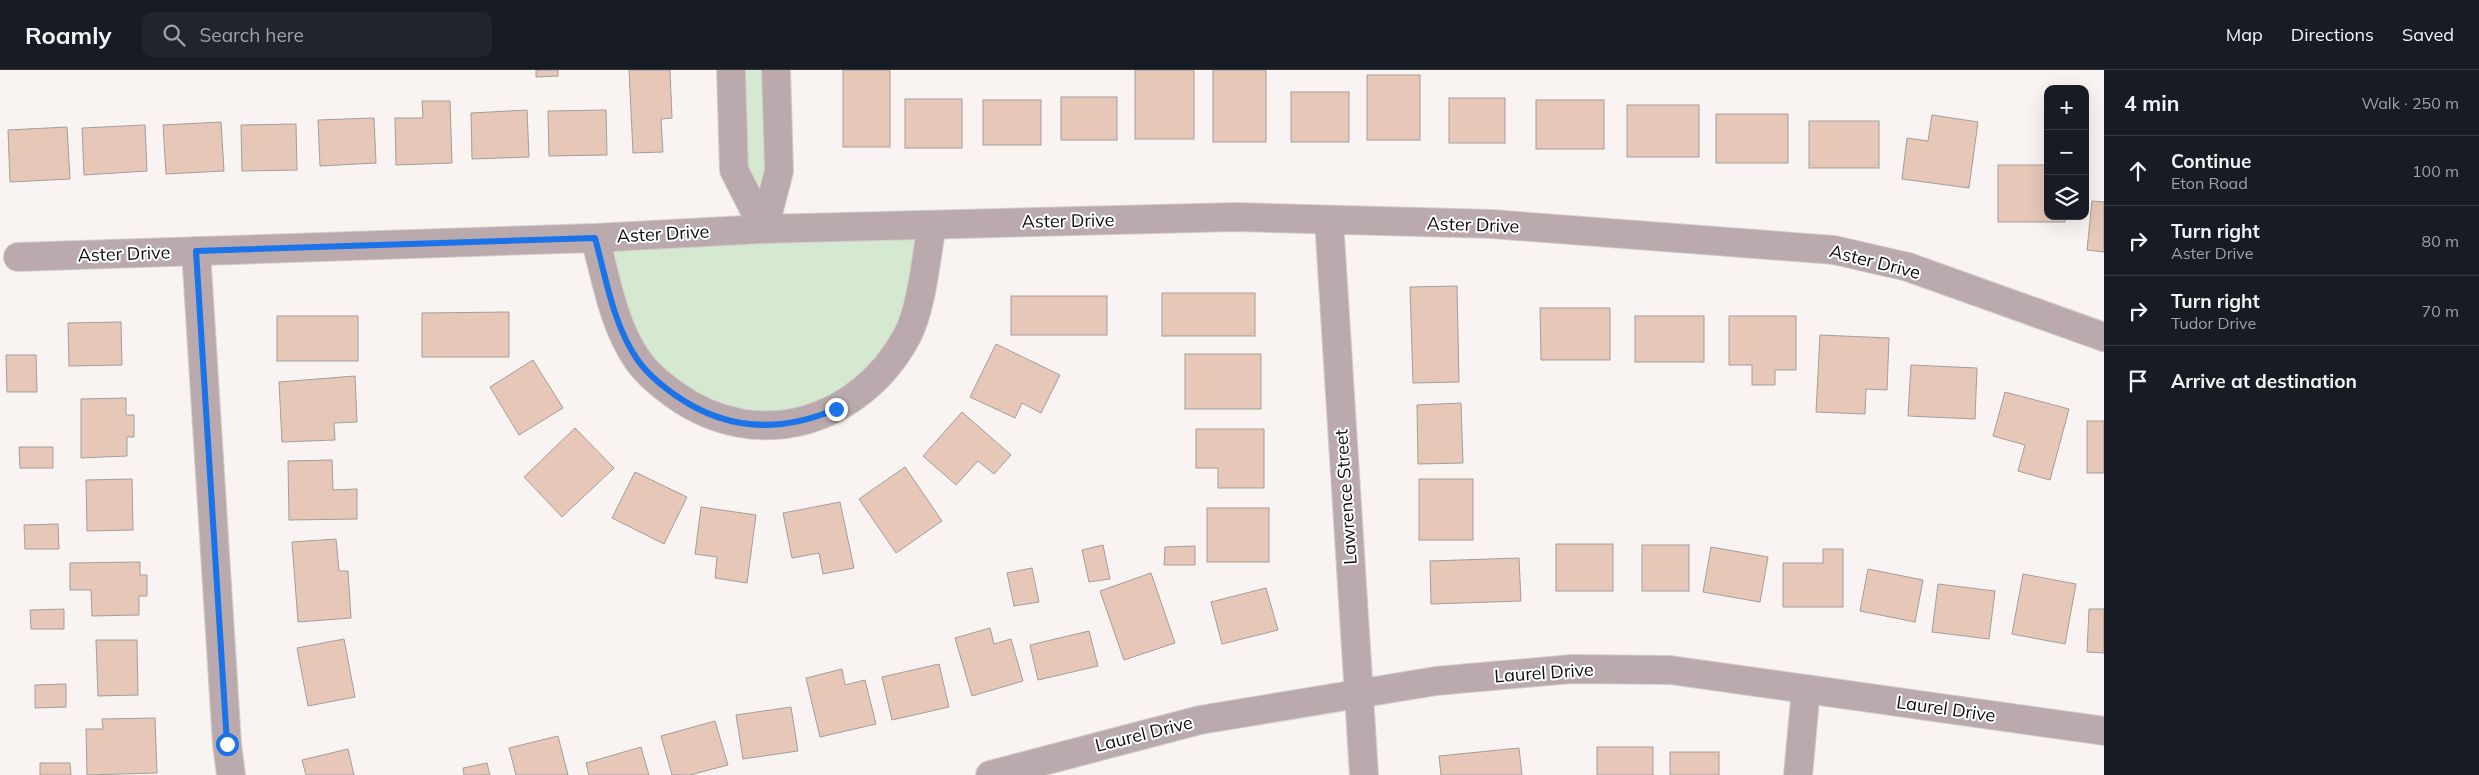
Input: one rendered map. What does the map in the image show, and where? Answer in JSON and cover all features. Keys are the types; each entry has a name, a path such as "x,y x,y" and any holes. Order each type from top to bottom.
{"street":[{"path":"731,70 734,170 764,229"},
{"path":"764,229 779,171 776,70"},
{"name":"Aster Drive","path":"18,257 595,238 764,229 1236,217 1492,224 1834,250 1908,268 2104,337"},
{"name":"Lawrence Street","path":"1329,220 1364,775"},
{"path":"595,238 618,324 637,359 658,383 696,410 739,424 774,426 812,420 836,409 857,396 884,369 907,336 915,316 932,225"},
{"path":"196,251 227,744 231,775"},
{"name":"Laurel Drive","path":"990,775 1200,720 1436,681 1572,670 1670,670 2104,731"},
{"path":"1798,775 1806,689"}],"green space":[{"path":"732,70 776,70 764,229 734,170"},
{"path":"932,225 884,369 774,426 658,383 595,238 764,229"}],"building":[{"path":"536,70 558,70 558,76 536,77"},
{"path":"629,70 670,70 672,118 661,119 663,152 633,153"},
{"path":"843,70 890,70 890,147 843,147"},
{"path":"1135,70 1194,70 1194,139 1135,139"},
{"path":"1213,70 1266,70 1266,142 1213,142"},
{"path":"1367,75 1420,75 1420,140 1367,140"},
{"path":"1291,92 1349,92 1349,142 1291,142"},
{"path":"1061,97 1117,97 1117,140 1061,140"},
{"path":"1449,98 1505,98 1505,143 1449,143"},
{"path":"905,99 962,99 962,148 905,148"},
{"path":"983,100 1041,100 1041,145 983,145"},
{"path":"1536,100 1604,100 1604,149 1536,149"},
{"path":"422,101 450,101 452,163 396,165 395,118 423,118"},
{"path":"1627,105 1699,105 1699,157 1627,157"},
{"path":"527,110 529,157 472,159 471,113"},
{"path":"606,110 607,155 549,156 548,111"},
{"path":"1716,114 1788,114 1788,163 1716,163"},
{"path":"1932,115 1978,122 1969,188 1902,179 1907,138 1928,141"},
{"path":"374,118 376,163 320,166 318,120"},
{"path":"1809,121 1879,121 1879,168 1809,168"},
{"path":"221,122 224,171 166,174 163,125"},
{"path":"296,124 297,170 242,171 241,125"},
{"path":"145,125 147,171 84,175 82,128"},
{"path":"67,127 70,179 10,182 8,130"},
{"path":"1998,165 2044,165 2044,220 2065,220 2065,222 1998,222"},
{"path":"2092,201 2104,202 2104,252 2087,250"},
{"path":"1457,286 1459,382 1413,383 1410,287"},
{"path":"1162,293 1255,293 1255,336 1162,336"},
{"path":"1011,296 1107,296 1107,335 1011,335"},
{"path":"1540,308 1610,308 1610,360 1541,360"},
{"path":"509,312 509,357 422,357 422,313"},
{"path":"277,316 358,316 358,361 277,361"},
{"path":"1635,316 1704,316 1704,362 1635,362"},
{"path":"1729,316 1796,316 1796,370 1775,370 1775,385 1752,385 1752,365 1729,365"},
{"path":"121,322 122,365 69,366 68,323"},
{"path":"1820,335 1889,338 1887,390 1866,389 1865,414 1816,412"},
{"path":"996,344 1060,375 1041,413 1022,403 1015,418 970,397"},
{"path":"1185,354 1261,354 1261,409 1185,409"},
{"path":"6,355 36,355 37,392 7,392"},
{"path":"533,360 563,408 519,435 490,387"},
{"path":"1911,365 1977,368 1975,419 1908,416"},
{"path":"355,376 357,422 334,423 335,440 282,442 279,382"},
{"path":"2005,392 2069,409 2050,480 2018,471 2025,445 1993,436"},
{"path":"126,398 126,415 134,415 134,437 127,437 127,456 81,458 81,399"},
{"path":"1461,403 1463,463 1418,464 1417,405"},
{"path":"962,412 1011,455 994,474 978,461 956,485 923,456"},
{"path":"2087,421 2104,421 2104,473 2087,473"},
{"path":"575,428 614,468 562,517 524,477"},
{"path":"1196,429 1264,429 1264,488 1218,488 1218,468 1196,468"},
{"path":"19,447 53,447 53,468 20,468"},
{"path":"332,460 333,490 357,489 357,519 289,520 288,461"},
{"path":"905,467 942,521 896,553 859,499"},
{"path":"635,472 687,497 664,544 612,518"},
{"path":"132,479 133,530 87,531 86,480"},
{"path":"1419,479 1473,479 1473,540 1419,540"},
{"path":"840,502 854,568 823,574 819,553 792,558 783,513"},
{"path":"701,507 756,515 747,583 715,578 717,557 695,554"},
{"path":"1207,508 1269,508 1269,562 1207,562"},
{"path":"58,524 59,549 25,549 24,525"},
{"path":"336,539 339,571 348,571 351,618 298,622 292,542"},
{"path":"1556,544 1613,544 1613,591 1556,591"},
{"path":"1103,545 1110,579 1089,582 1082,550"},
{"path":"1642,545 1689,545 1689,591 1642,591"},
{"path":"1195,546 1195,565 1164,565 1165,547"},
{"path":"1711,547 1768,557 1760,602 1703,592"},
{"path":"1823,549 1843,549 1843,607 1783,607 1783,563 1823,563"},
{"path":"1519,558 1521,601 1431,604 1430,561"},
{"path":"140,562 140,575 147,575 147,596 139,596 139,615 92,616 91,590 70,590 70,563"},
{"path":"1032,568 1039,602 1014,606 1007,573"},
{"path":"1868,569 1923,580 1915,622 1860,611"},
{"path":"1151,573 1175,643 1124,660 1100,591"},
{"path":"2023,574 2076,584 2065,644 2012,634"},
{"path":"1938,584 1995,591 1989,639 1932,632"},
{"path":"1266,588 1278,630 1222,644 1211,602"},
{"path":"64,609 64,629 31,629 30,610"},
{"path":"2089,609 2104,609 2104,653 2087,652"},
{"path":"990,628 994,644 1011,639 1023,681 972,696 955,638"},
{"path":"1089,631 1098,666 1038,680 1030,645"},
{"path":"344,639 355,697 308,706 297,648"},
{"path":"96,640 137,640 138,695 98,696"},
{"path":"939,664 949,707 892,720 882,677"},
{"path":"842,669 845,685 865,680 876,724 820,737 806,678"},
{"path":"66,684 66,707 35,708 35,685"},
{"path":"791,707 798,751 743,759 736,715"},
{"path":"155,718 157,773 87,775 86,729 103,729 102,719"},
{"path":"715,721 728,765 690,775 672,775 661,736"},
{"path":"558,736 568,775 516,775 509,748"},
{"path":"641,747 649,775 589,775 586,763"},
{"path":"1597,747 1653,747 1653,775 1597,775"},
{"path":"1519,748 1522,775 1441,775 1439,756"},
{"path":"348,749 354,775 306,775 302,760"},
{"path":"1670,752 1719,752 1719,775 1670,775"},
{"path":"40,763 70,763 71,775 40,775"},
{"path":"487,763 490,775 464,775 463,768"}],"route":[{"path":"227,744 196,251 595,238 618,324 637,359 658,383 696,410 739,424 774,426 812,420 836,409"}]}
